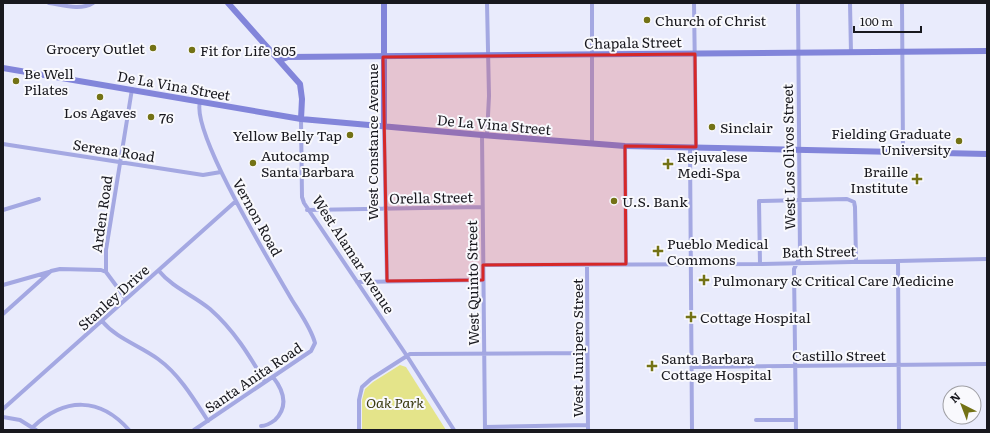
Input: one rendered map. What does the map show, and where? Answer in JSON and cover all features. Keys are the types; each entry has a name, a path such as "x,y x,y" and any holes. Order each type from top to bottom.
{"street":[{"path":"49,3 77,7 85,7 93,3"},
{"name":"West Alamar Avenue","path":"228,3 300,84 302,99 302,197 307,210 407,356 454,430"},
{"name":"West Constance Avenue","path":"384,3 386,281"},
{"name":"West Quinto Street","path":"485,428 482,207 485,135 489,96 487,3"},
{"path":"592,3 592,144"},
{"path":"692,430 691,264 695,54 694,3"},
{"name":"West Los Olivos Street","path":"796,430 794,269 800,257 798,3"},
{"path":"850,3 851,53"},
{"path":"902,3 903,152"},
{"name":"Chapala Street","path":"280,60 288,57 987,51"},
{"name":"De La Vina Street","path":"3,68 301,119 625,146 987,154"},
{"name":"Arden Road","path":"106,272 106,250 132,89"},
{"name":"Vernon Road","path":"200,102 198,110 203,129 221,172 314,338"},
{"name":"Serena Road","path":"3,144 202,175 221,172"},
{"path":"625,146 626,264"},
{"path":"760,264 759,200 847,198 854,202 856,261"},
{"path":"3,210 39,199"},
{"name":"Stanley Drive","path":"3,409 236,201"},
{"name":"Orella Street","path":"307,210 482,207"},
{"name":"Bath Street","path":"483,265 760,264 987,259"},
{"path":"898,261 899,430"},
{"name":"West Junipero Street","path":"587,265 588,428"},
{"path":"3,285 60,268 101,270 106,272 126,299"},
{"path":"3,314 51,271"},
{"path":"159,271 173,285 199,301 223,322 243,345 265,382"},
{"path":"357,282 483,280"},
{"path":"102,322 115,334 146,352 173,372 208,421"},
{"name":"Santa Anita Road","path":"194,430 313,349 315,345 314,338"},
{"path":"359,430 358,400 362,388 371,379 412,354 587,353"},
{"name":"Castillo Street","path":"692,367 987,364"},
{"path":"261,426 269,424 278,417 284,404 281,390 273,377"},
{"path":"3,417 20,420 34,429 46,416 61,408 84,405 106,410 119,419 129,430"},
{"path":"756,420 796,420"},
{"path":"485,428 588,428"}],"highlighted area":[{"path":"695,54 696,147 625,146 626,264 483,265 483,280 387,281 383,57"}],"green space":[{"name":"Oak Park","path":"400,365 406,367 446,430 362,430 362,400 365,389 373,382"}],"place":[{"name":"Church of Christ","path":"647,20"},
{"name":"Grocery Outlet","path":"153,48"},
{"name":"Fit for Life 805","path":"192,50"},
{"name":"Be Well Pilates","path":"16,81"},
{"name":"Los Agaves","path":"100,97"},
{"name":"76","path":"151,117"},
{"name":"Sinclair","path":"712,127"},
{"name":"Yellow Belly Tap","path":"350,135"},
{"name":"Fielding Graduate University","path":"959,141"},
{"name":"Autocamp Santa Barbara","path":"253,163"},
{"name":"Rejuvalese Medi-Spa","path":"668,164"},
{"name":"Braille Institute","path":"917,179"},
{"name":"U.S. Bank","path":"614,201"},
{"name":"Pueblo Medical Commons","path":"658,251"},
{"name":"Pulmonary & Critical Care Medicine","path":"704,280"},
{"name":"Cottage Hospital","path":"691,317"},
{"name":"Santa Barbara Cottage Hospital","path":"652,366"}]}
